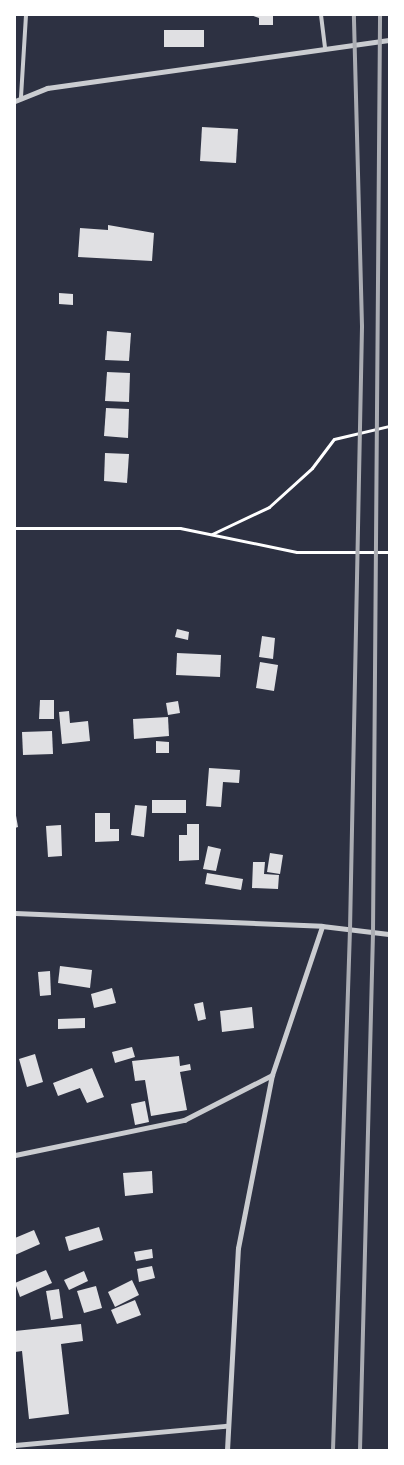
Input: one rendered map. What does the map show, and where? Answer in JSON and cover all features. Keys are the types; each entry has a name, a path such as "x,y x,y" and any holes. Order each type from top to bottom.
{"street":[{"path":"15,100 21,96 48,88 389,40"},
{"path":"15,913 322,926 389,934"},
{"path":"227,1450 225,1426 238,1248 272,1075 322,926"},
{"path":"15,1155 184,1120 272,1075"},
{"path":"15,1445 225,1426"}],"lane":[{"path":"21,96 26,15"},
{"path":"321,15 325,48"}],"path":[{"path":"212,534 269,506 312,468 334,439 389,426"},
{"path":"15,528 180,528 296,552 389,552"}],"building":[{"path":"251,15 273,15 273,25 259,25 259,18"},
{"path":"164,30 204,30 204,47 164,47"},
{"path":"202,127 238,129 236,163 200,161"},
{"path":"108,225 154,233 152,261 78,257 80,228 108,230"},
{"path":"59,293 73,294 73,305 59,304"},
{"path":"107,331 131,333 129,361 105,360"},
{"path":"107,372 130,373 129,402 105,401"},
{"path":"106,408 129,409 128,438 104,436"},
{"path":"105,453 129,454 127,483 104,481"},
{"path":"177,629 189,632 188,640 175,637"},
{"path":"262,636 275,638 273,659 259,657"},
{"path":"177,653 221,655 220,677 176,675"},
{"path":"260,662 278,665 274,691 256,688"},
{"path":"40,700 54,700 54,719 39,719"},
{"path":"178,701 180,713 168,715 166,703"},
{"path":"69,711 70,723 88,721 90,741 62,744 59,712"},
{"path":"168,717 169,736 134,739 133,719"},
{"path":"52,731 53,754 23,755 22,732"},
{"path":"156,741 169,742 169,753 156,753"},
{"path":"209,768 240,770 239,783 223,782 221,807 206,806"},
{"path":"152,800 186,800 186,813 152,813"},
{"path":"135,805 147,806 144,837 131,835"},
{"path":"15,810 18,827 15,828"},
{"path":"95,813 110,813 110,829 119,829 119,841 95,842"},
{"path":"187,824 199,824 199,860 179,861 179,835 187,835"},
{"path":"61,825 62,856 48,857 46,826"},
{"path":"208,846 221,849 216,871 203,869"},
{"path":"270,853 283,855 280,874 267,872"},
{"path":"253,862 265,862 264,874 279,875 278,889 252,888"},
{"path":"207,873 243,879 241,890 205,884"},
{"path":"60,966 92,970 90,988 58,983"},
{"path":"50,971 51,995 40,996 38,972"},
{"path":"112,988 116,1003 94,1008 91,994"},
{"path":"203,1002 206,1019 198,1021 194,1004"},
{"path":"252,1007 254,1028 222,1032 220,1011"},
{"path":"85,1018 85,1028 58,1029 58,1019"},
{"path":"132,1047 135,1057 115,1063 112,1052"},
{"path":"35,1054 43,1082 27,1087 19,1059"},
{"path":"179,1056 180,1066 190,1064 191,1070 180,1072 187,1110 151,1116 145,1080 135,1081 132,1061"},
{"path":"92,1068 104,1097 87,1103 80,1088 58,1096 53,1083"},
{"path":"145,1101 149,1122 135,1125 131,1104"},
{"path":"152,1171 153,1193 125,1196 123,1173"},
{"path":"99,1227 103,1240 69,1251 65,1237"},
{"path":"34,1230 40,1244 15,1255 15,1238"},
{"path":"152,1249 153,1258 136,1261 134,1252"},
{"path":"152,1266 155,1278 139,1282 137,1269"},
{"path":"46,1270 52,1283 20,1297 15,1283"},
{"path":"84,1271 88,1281 69,1290 64,1280"},
{"path":"132,1280 139,1295 115,1307 108,1292"},
{"path":"96,1286 102,1308 84,1313 77,1291"},
{"path":"59,1289 63,1318 51,1320 46,1291"},
{"path":"135,1300 141,1315 117,1324 111,1310"},
{"path":"81,1324 83,1341 61,1344 69,1414 29,1419 22,1351 15,1352 15,1331"}],"railway":[{"path":"333,1450 350,930 362,326 354,15"},
{"path":"360,1450 373,933 380,15"}]}
